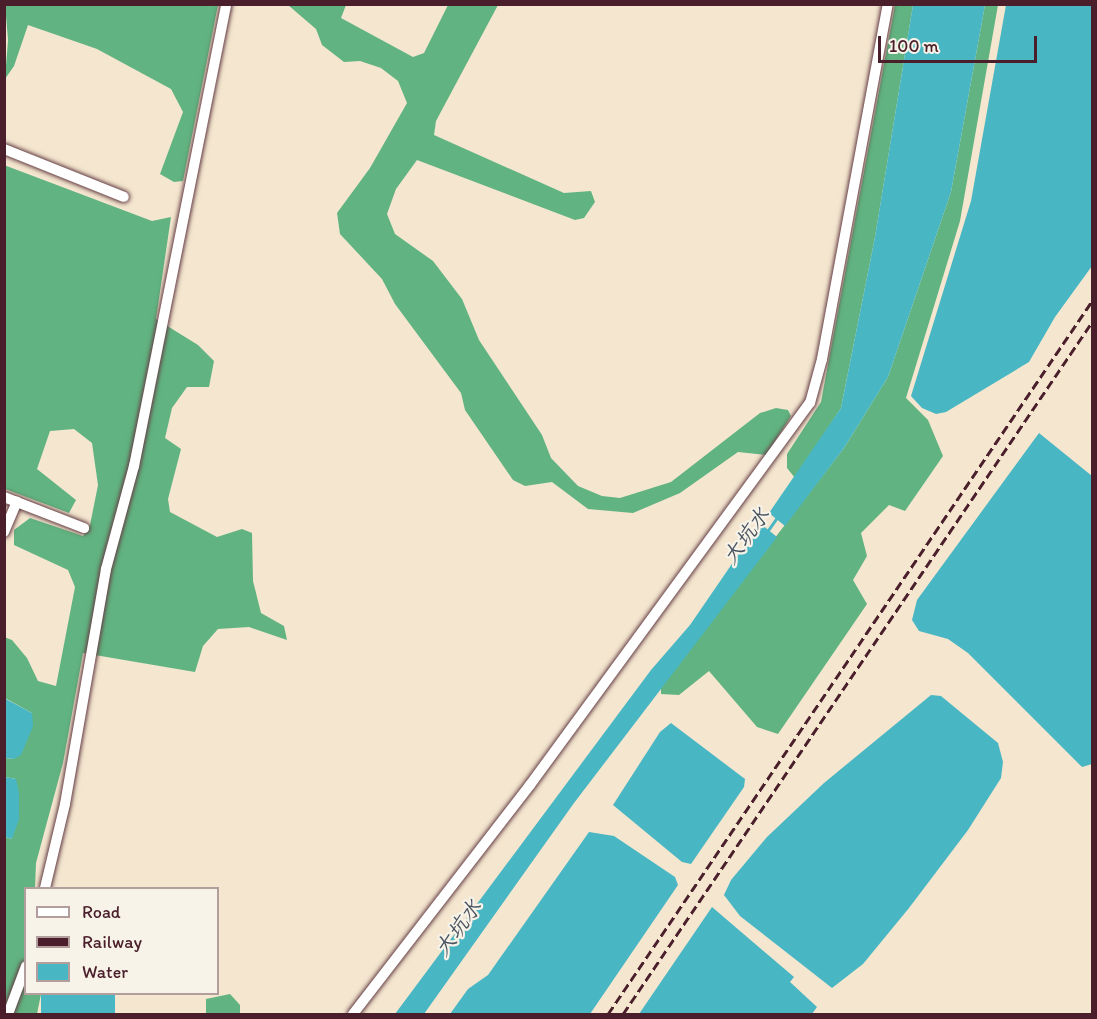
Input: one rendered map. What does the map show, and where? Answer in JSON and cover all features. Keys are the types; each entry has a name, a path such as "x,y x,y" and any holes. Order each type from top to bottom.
{"street":[{"path":"45,887 66,804 106,569 134,466 226,4"},
{"path":"353,1014 440,906 810,403 826,337 888,4"},
{"path":"4,149 124,197"},
{"path":"4,497 84,528"},
{"path":"4,532 17,502"},
{"path":"8,1014 24,971"}],"green space":[{"path":"5,4 218,5 183,181 174,182 160,174 183,112 171,89 97,49 28,25 14,66 5,79 8,40"},
{"path":"288,5 346,5 341,18 413,57 424,53 448,5 498,5 436,121 434,135 564,193 591,191 595,202 584,218 575,220 417,160 396,189 387,214 395,234 433,261 462,299 479,340 542,435 551,458 578,486 602,496 620,498 671,482 760,413 776,408 788,410 791,416 766,455 738,452 680,493 633,513 588,509 552,482 525,486 513,480 465,410 461,393 395,304 382,279 340,234 337,213 370,168 407,103 398,81 381,68 360,61 344,62 322,45 316,29"},
{"path":"895,5 913,5 875,237 841,408 795,478 787,468 787,454 821,402"},
{"path":"985,5 998,5 960,221 906,398 928,420 943,456 905,511 889,505 861,533 867,556 853,580 867,604 778,734 757,727 709,671 679,695 661,694 661,686 844,448 888,377 951,192"},
{"path":"4,165 152,221 171,217 156,319 198,345 214,361 209,387 187,387 172,408 165,438 181,449 168,499 170,512 217,537 242,529 252,533 253,581 261,613 284,626 287,640 249,627 218,629 203,646 195,672 83,653 63,763 36,863 35,887 24,887 24,995 41,995 37,1014 5,1014 5,837 12,839 16,779 5,777 5,758 14,759 32,713 5,698 4,637 12,640 27,658 38,681 56,686 75,587 68,570 14,545 14,530 30,518 83,536 90,525 98,485 92,443 74,429 50,431 37,469 76,500 69,513 5,489"},
{"path":"230,994 240,1005 240,1014 206,1014 206,999"}],"water":[{"path":"913,5 985,5 951,192 888,377 844,448 785,526 769,513 841,408 875,237"},
{"path":"1006,5 1092,5 1092,266 1055,317 1029,362 946,412 936,414 922,408 911,396 971,201"},
{"path":"1039,433 1092,476 1092,764 1082,767 968,653 948,639 919,631 912,620 917,600"},
{"path":"760,523 777,537 574,803 424,1014 395,1014 651,670 690,625"},
{"path":"931,695 941,696 998,743 1003,762 1001,778 968,830 909,908 863,964 832,988 740,916 724,895 731,880 767,837 824,783"},
{"path":"4,698 32,713 33,726 21,755 14,759 5,758"},
{"path":"671,723 745,779 744,787 691,864 682,862 613,805 660,732"},
{"path":"5,777 16,779 19,793 19,819 12,839 5,837"},
{"path":"589,832 614,836 675,877 678,885 590,1014 450,1014 468,989 488,975"},
{"path":"712,907 794,977 790,982 817,1007 812,1014 639,1014"},
{"path":"41,995 115,995 115,1014 41,1014"}],"waterway":[{"name":"大坑水","path":"766,533 778,516"}],"railway":[{"path":"608,1014 1092,301"},
{"path":"623,1014 1092,322"}]}
